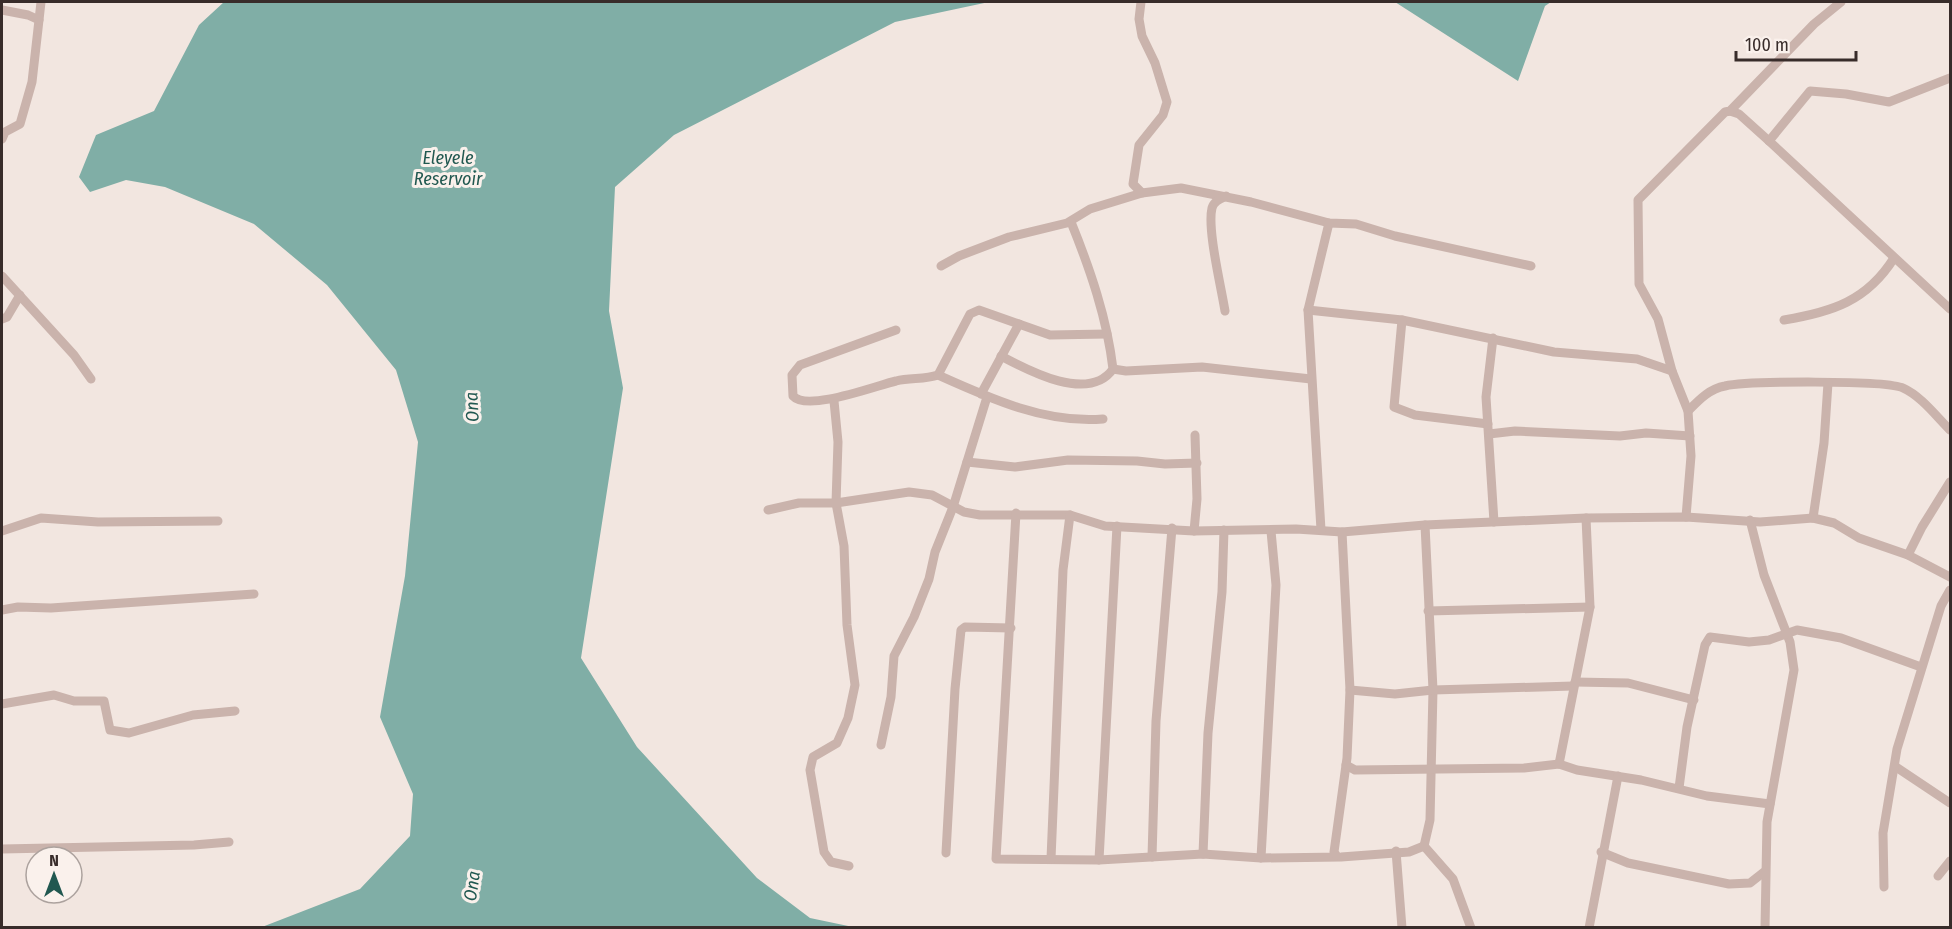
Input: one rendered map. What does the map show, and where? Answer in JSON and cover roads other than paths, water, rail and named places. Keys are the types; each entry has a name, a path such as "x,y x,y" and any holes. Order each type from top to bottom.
{"street":[{"path":"2,139 5,132 20,124 32,82 41,2"},
{"path":"1141,2 1139,19 1142,36 1155,63 1167,102 1164,115 1139,145 1133,184 1142,193"},
{"path":"1731,111 1814,24 1841,2"},
{"path":"2,10 28,15 39,20"},
{"path":"1769,141 1810,91 1846,94 1889,102 1950,78"},
{"path":"1686,516 1690,436 1688,411 1672,371 1658,319 1639,285 1638,200 1725,112 1731,111 1739,114 1950,309"},
{"path":"941,266 959,256 1009,237 1071,222 1090,208 1142,193 1181,188 1226,196 1329,223 1356,224 1532,266"},
{"path":"1225,310 1212,222 1212,206 1226,196"},
{"path":"1071,222 1085,256 1107,334 1113,369"},
{"path":"1321,530 1308,310 1329,223"},
{"path":"1784,320 1810,316 1852,300 1871,288 1894,258"},
{"path":"2,276 74,355 91,379"},
{"path":"2,319 7,317 20,296"},
{"path":"896,330 795,369 792,392 798,401 834,401 851,392 895,381 927,379 938,375 970,314 979,310 1050,335 1107,334"},
{"path":"1308,310 1402,320 1554,352 1637,359 1672,371"},
{"path":"1402,320 1394,407 1415,415 1488,423"},
{"path":"881,745 891,697 894,656 921,601 967,462 984,395 1001,356 1019,324"},
{"path":"1492,338 1487,382 1494,522"},
{"path":"1001,356 1027,369 1068,384 1100,380 1113,369 1126,371 1202,367 1311,379"},
{"path":"938,375 984,395 1072,420 1103,419"},
{"path":"1688,411 1700,398 1726,385 1828,383 1900,387 1913,394 1950,430"},
{"path":"1813,519 1824,443 1828,383"},
{"path":"834,401 838,442 836,503 844,546 847,625 855,686 843,733 833,747 813,757 810,770 824,852 838,866 849,866"},
{"path":"1489,434 1515,431 1620,436 1646,434 1690,436"},
{"path":"1194,531 1197,499 1195,435"},
{"path":"967,462 1015,467 1068,460 1197,463"},
{"path":"1908,555 1926,519 1950,482"},
{"path":"768,510 799,503 836,503 915,493 932,495 964,512 1070,514 1094,524 1194,531 1321,530 1342,532 1425,525 1686,516 1750,520 1813,519 1834,523 1860,538 1908,555 1950,577"},
{"path":"1016,513 996,859 1099,860 1203,854 1261,858 1409,852 1424,846"},
{"path":"1051,859 1063,570 1070,514"},
{"path":"2,531 41,518 98,522 218,521"},
{"path":"1559,764 1590,607 1586,518"},
{"path":"1750,520 1764,575 1787,634 1794,670 1770,804 1764,872 1765,927"},
{"path":"1424,846 1430,824 1433,690 1425,525"},
{"path":"1099,860 1117,526"},
{"path":"1152,857 1156,710 1172,528"},
{"path":"1203,854 1208,733 1222,592 1224,530"},
{"path":"1261,858 1276,585 1271,531"},
{"path":"1336,855 1334,852 1346,765 1350,690 1342,532"},
{"path":"1884,887 1883,833 1896,767 1897,749 1941,606 1950,590"},
{"path":"2,610 18,607 51,608 254,594"},
{"path":"1428,611 1590,607"},
{"path":"946,853 955,689 961,630 965,627 1011,628"},
{"path":"1679,789 1687,727 1707,639 1710,637 1749,642 1769,640 1797,630 1841,638 1921,667"},
{"path":"1350,690 1395,694 1433,690 1628,683 1694,700"},
{"path":"2,704 54,694 74,701 104,701 110,730 125,733 193,715 235,711"},
{"path":"1346,765 1354,770 1431,770 1524,768 1559,764 1577,771 1618,776 1743,802 1770,804"},
{"path":"1896,767 1950,803"},
{"path":"1588,927 1601,852 1618,776"},
{"path":"2,849 194,846 229,842"},
{"path":"1424,846 1453,879 1471,927"},
{"path":"1396,851 1402,927"},
{"path":"1601,852 1628,862 1729,884 1750,883 1764,872"},
{"path":"1938,876 1950,861"}],"water":[{"name":"Eleyele Reservoir","path":"224,2 989,2 895,22 674,135 615,187 609,311 623,388 581,658 637,747 757,878 810,918 853,927 262,927 360,889 410,836 413,794 380,717 405,576 418,442 396,370 327,285 254,224 165,187 126,180 90,192 79,177 96,135 154,111 199,25"},
{"path":"1395,2 1551,2 1545,6 1518,81"}],"water label":[{"name":"Ona","path":"472,407"},
{"name":"Ona","path":"472,886"}]}
